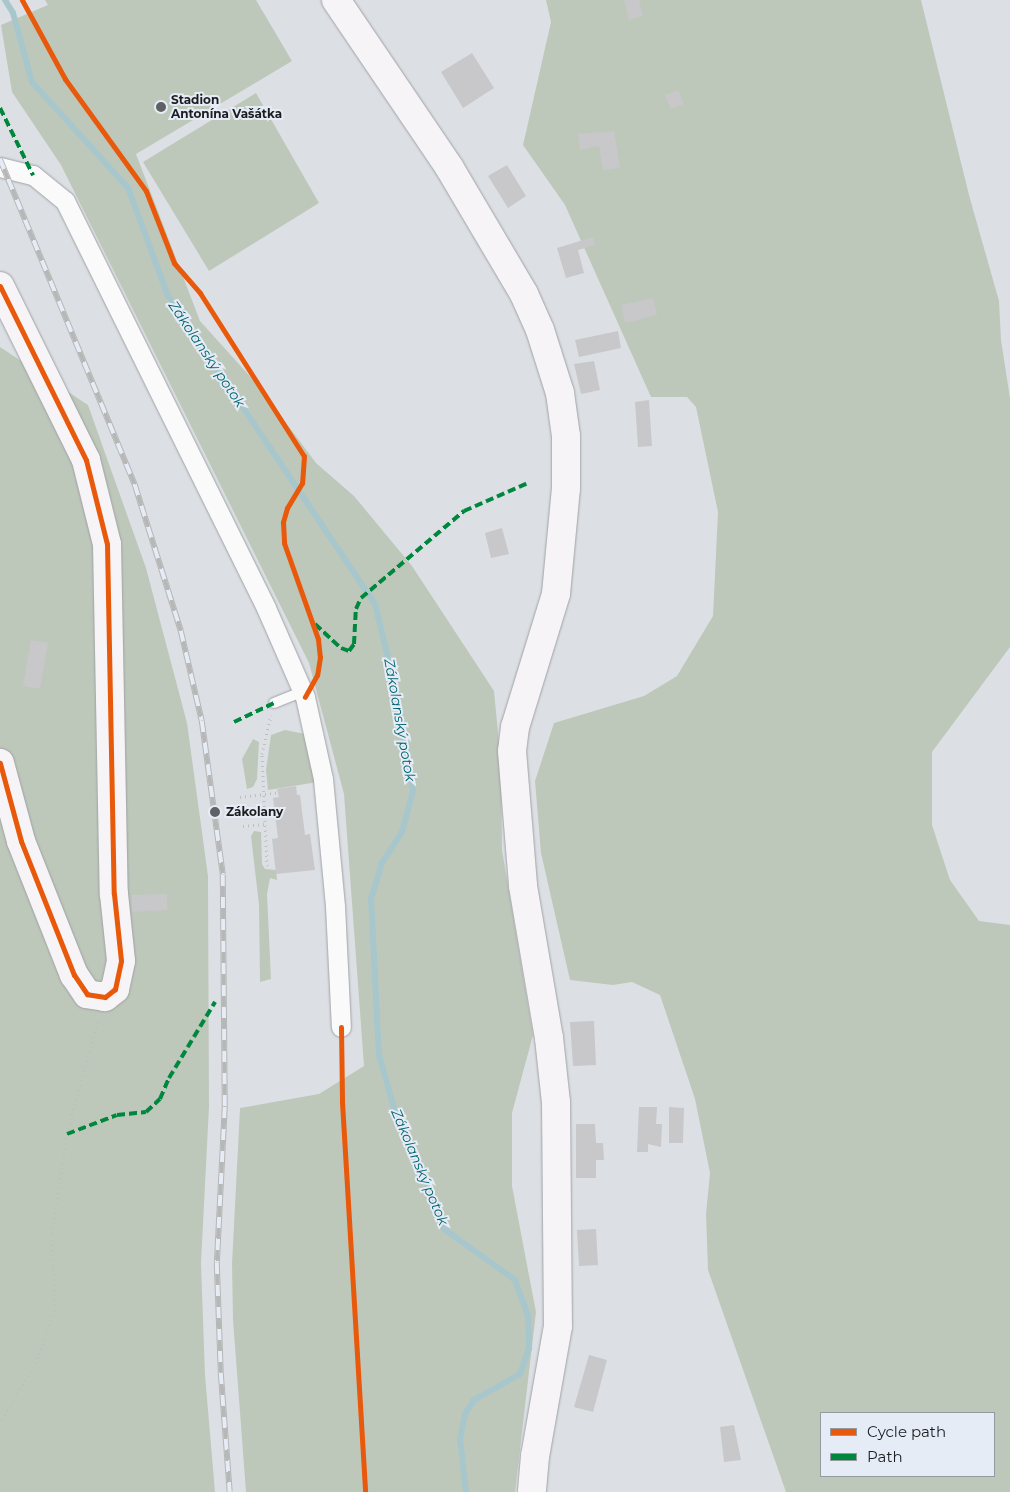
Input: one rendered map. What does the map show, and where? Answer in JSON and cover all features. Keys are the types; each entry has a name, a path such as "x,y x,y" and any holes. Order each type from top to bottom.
{"main road":[{"path":"336,0 449,167 524,294 540,330 560,394 566,436 566,498 556,594 515,727 512,751 523,886 549,1038 556,1102 558,1326 537,1447 532,1492"},
{"path":"0,286 86,460 107,544 114,894 121,961 115,989 105,997 87,994 74,975 21,841 0,763"}],"street":[{"path":"0,167 33,175 65,201 266,608 303,692 323,779 335,906 341,1027"}],"lane":[{"path":"274,703 303,692"}],"path":[{"path":"266,735 262,754 267,866"},
{"path":"240,797 278,792"},
{"path":"243,826 265,824"},
{"path":"0,1424 35,1363 55,1310 52,1233 67,1134 85,1059 105,997"}],"green space":[{"path":"45,0 256,0 292,61 136,154 200,321 257,384 316,463 354,496 412,566 494,691 501,764 502,850 533,1035 512,1113 512,1186 536,1312 515,1492 246,1492 233,1320 232,1264 240,1108 319,1094 364,1066 344,794 309,663 61,165 12,92 1,25 48,5"},
{"path":"546,0 921,0 969,195 999,301 1001,340 1010,398 1010,647 932,752 932,825 950,880 979,921 1010,925 1010,1492 786,1492 708,1270 706,1214 710,1173 695,1099 660,995 632,982 613,985 570,980 541,853 535,781 554,723 644,696 677,676 713,616 718,512 696,407 687,397 651,397 565,205 523,145 551,22"},
{"path":"256,93 319,203 209,271 143,162"},
{"path":"0,347 88,405 146,568 187,723 208,876 209,1107 201,1263 205,1375 215,1492 0,1492"},
{"path":"285,730 310,735 318,782 268,790 266,770 271,735"},
{"path":"253,739 259,742 257,779 253,787 247,789 242,759"},
{"path":"254,831 261,832 262,864 265,869 276,870 277,880 270,878 267,894 271,979 260,982 259,905 251,836"}],"building":[{"path":"624,0 639,0 643,16 629,20"},
{"path":"472,53 494,88 463,108 441,72"},
{"path":"678,90 684,104 671,109 665,95"},
{"path":"614,131 620,168 603,170 599,146 580,150 578,134"},
{"path":"507,165 526,196 508,208 488,176"},
{"path":"593,237 595,245 578,250 584,273 566,278 557,248"},
{"path":"653,298 657,315 625,323 621,305"},
{"path":"618,331 621,348 579,357 575,340"},
{"path":"594,361 600,390 581,394 574,364"},
{"path":"649,400 652,446 638,447 635,402"},
{"path":"502,528 509,554 491,558 485,533"},
{"path":"31,640 48,643 40,689 23,686"},
{"path":"296,786 297,795 300,795 305,835 310,834 315,870 276,874 272,839 278,838 273,798 279,797 277,789"},
{"path":"167,894 167,910 132,912 132,895"},
{"path":"594,1021 596,1065 573,1066 570,1022"},
{"path":"639,1107 657,1107 656,1124 662,1124 661,1147 648,1144 648,1152 637,1152"},
{"path":"669,1107 684,1108 683,1143 669,1143"},
{"path":"576,1124 595,1124 596,1143 603,1143 604,1160 596,1160 596,1178 576,1178"},
{"path":"596,1229 598,1265 579,1266 577,1230"},
{"path":"589,1355 607,1360 593,1412 574,1407"},
{"path":"734,1425 741,1460 724,1462 720,1427"}],"waterway":[{"name":"Zákolanský potok","path":"5,0 13,13 32,82 128,188 168,296 375,604 398,698 413,791 402,832 382,863 371,898 379,1055 399,1125 420,1166 444,1229 515,1280 528,1315 529,1348 520,1374 474,1400 465,1414 460,1439 466,1492"}],"railway":[{"path":"0,159 135,485 181,631 202,721 223,875 225,1107 217,1263 221,1373 230,1492"}],"marked path":[{"path":"0,108 33,175"},
{"path":"315,624 341,648 349,651 354,644 356,609 361,598 464,511 530,482"},
{"path":"234,722 274,703"},
{"path":"67,1134 117,1115 146,1112 160,1099 169,1078 215,1002"}],"cycle path":[{"path":"22,0 65,79 146,191 174,263 200,293 304,456 302,483 287,508 283,522 284,543 318,639 320,657 317,675 305,697"},
{"path":"0,286 86,460 107,544 114,894 121,961 115,989 105,997 87,994 74,975 21,841 0,763"},
{"path":"341,1027 342,1102 365,1492"}],"place":[{"name":"Stadion Antonína Vašátka","path":"161,107"},
{"name":"Zákolany","path":"215,812"}]}
